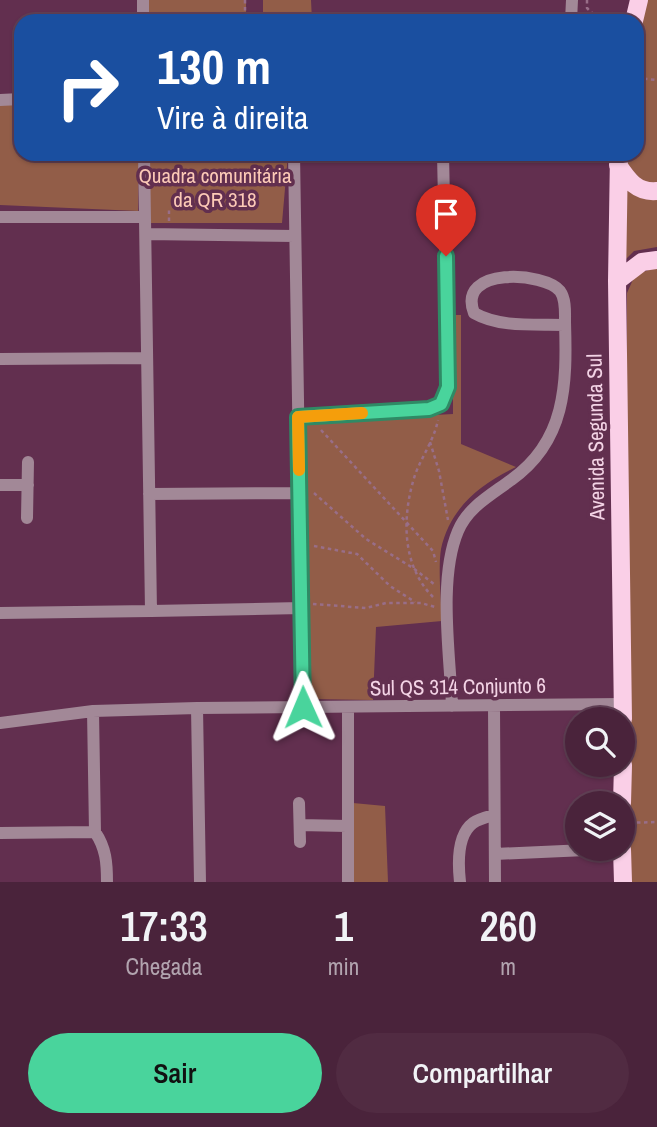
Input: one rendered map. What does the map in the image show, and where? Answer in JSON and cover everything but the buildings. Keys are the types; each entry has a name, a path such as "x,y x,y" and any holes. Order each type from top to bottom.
{"main road":[{"name":"Avenida Segunda Sul","path":"618,161 623,707"},
{"path":"619,161 628,180 637,187 657,191"},
{"path":"617,281 642,262 657,260"},
{"path":"622,861 623,882"}],"street":[{"path":"144,161 151,611"},
{"path":"294,161 298,417 303,490 303,707"},
{"path":"298,417 429,409 441,404 448,387 443,161"},
{"path":"0,216 145,217"},
{"path":"146,234 295,236"},
{"path":"452,706 447,580 450,554 459,529 474,507 538,458 551,436 564,401 565,325 563,296 553,285 528,278 491,279 474,289 471,306 474,313 495,321 565,325"},
{"path":"447,306 471,306"},
{"path":"0,359 147,358"},
{"path":"27,517 28,462"},
{"path":"0,485 28,485"},
{"path":"149,494 303,490"},
{"path":"0,613 304,606"},
{"path":"494,706 495,882"},
{"name":"Sul QS 314 Conjunto 6","path":"0,723 93,712 197,708 494,706 565,709"},
{"path":"197,708 200,882"},
{"path":"348,708 348,882"},
{"path":"93,712 94,832 102,842 106,854 107,882"},
{"path":"299,803 300,842"},
{"path":"460,882 460,850 467,829 475,821 494,815"},
{"path":"300,825 347,826"},
{"path":"0,833 94,832"},
{"path":"495,854 565,851"}],"path":[{"path":"441,404 437,426 416,473 410,495 407,540 417,578 448,611"},
{"path":"313,415 317,427 432,551 438,567"},
{"path":"430,442 439,471 450,528"},
{"path":"303,490 366,539 413,568 447,595"},
{"path":"307,545 357,554 390,586 416,603"},
{"path":"304,606 366,608 386,603 416,603 448,611"},
{"path":"635,823 657,822"}],"green space":[{"path":"140,0 246,0 246,14 141,14"},
{"path":"263,0 311,0 312,14 263,14"},
{"path":"645,0 657,0 657,188 648,188 626,163 644,161 642,14"},
{"path":"0,103 14,103 14,161 139,161 138,211 0,205"},
{"name":"Quadra comunitária da QR 318","path":"144,161 287,161 282,223 146,223"},
{"path":"623,187 657,198 657,247 634,251 622,263"},
{"path":"657,268 657,882 626,882 626,861 635,861 635,791 626,791 626,777 635,777 635,707 626,707 627,293 635,275"},
{"path":"453,315 461,315 461,444 516,467 490,481 468,499 451,521 440,557 442,621 376,627 373,700 309,699 306,422 453,414"},
{"path":"353,803 385,806 388,882 352,882"}],"slow traffic":[{"path":"299,470 298,417 362,413"}],"route":[{"path":"303,707 298,417 429,409 441,404 448,387 446,256"}]}
